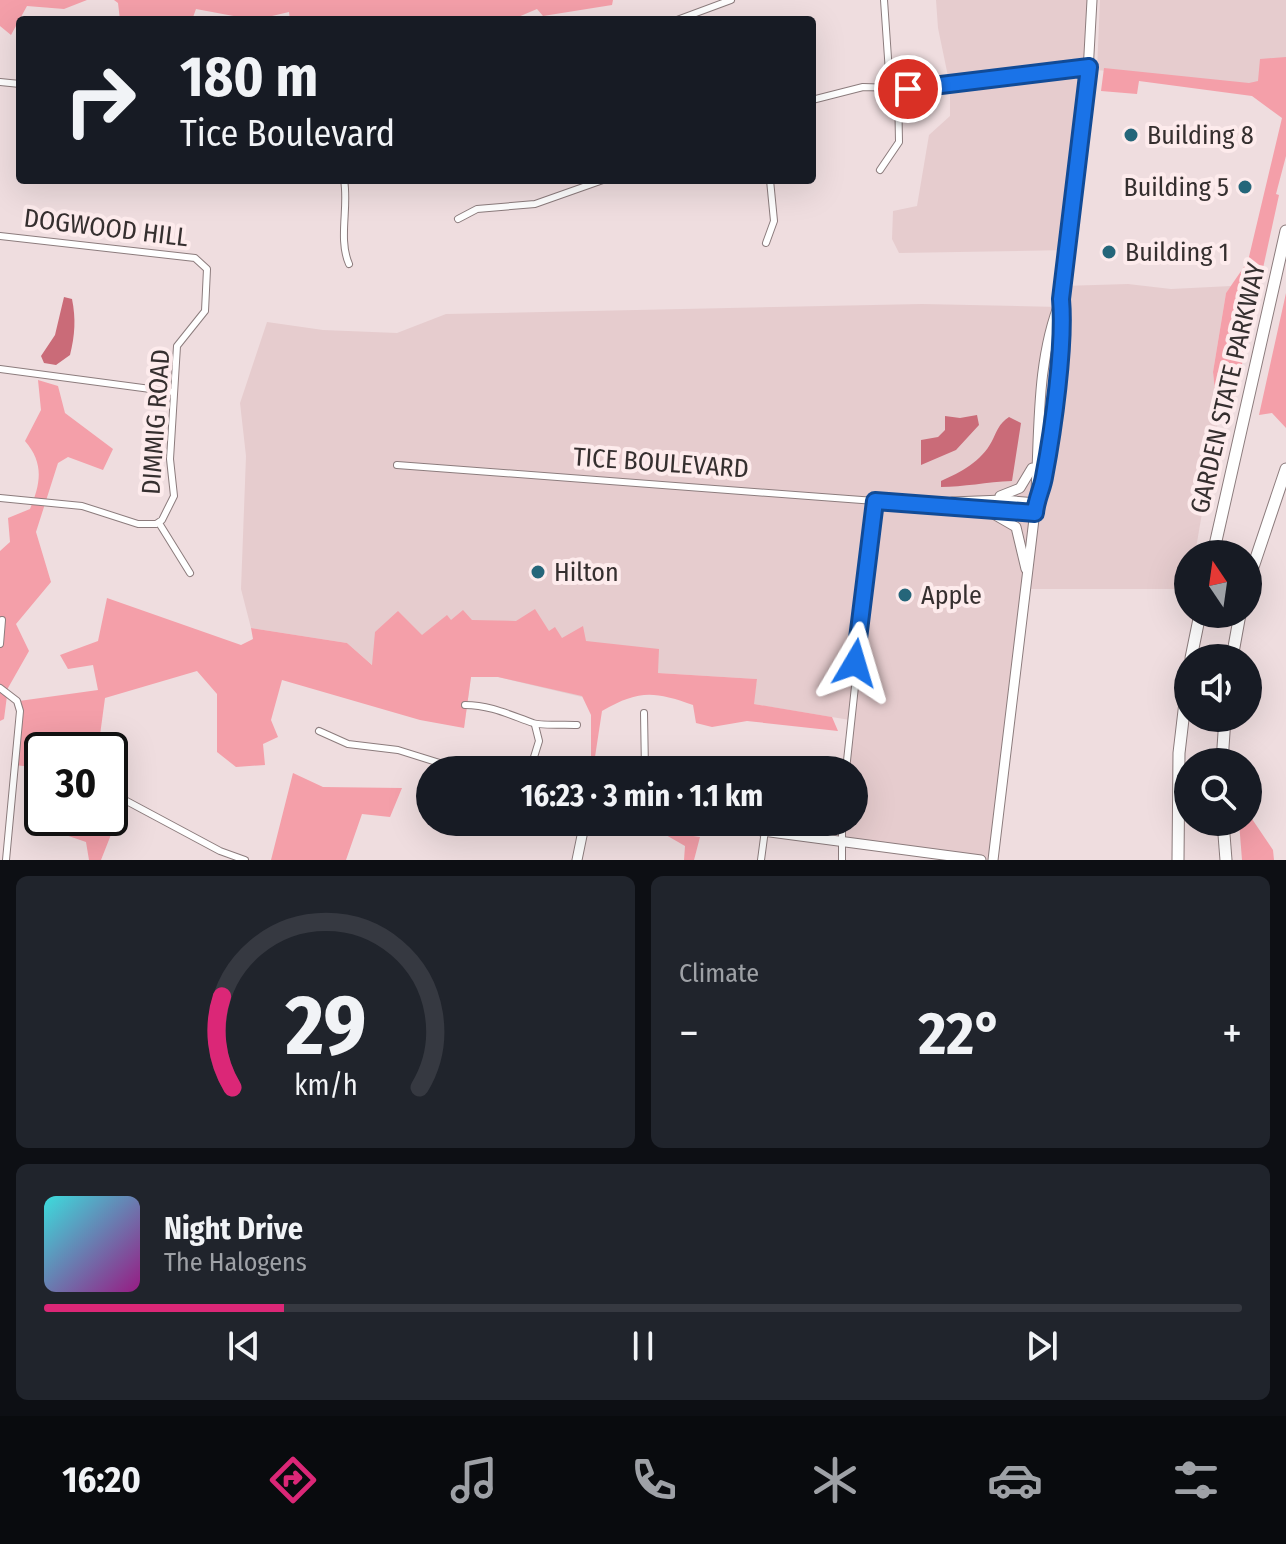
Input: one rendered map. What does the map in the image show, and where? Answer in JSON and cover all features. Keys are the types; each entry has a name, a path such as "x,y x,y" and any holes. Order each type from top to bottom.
{"highway":[{"name":"GARDEN STATE PARKWAY","path":"1216,540 1286,231"},
{"path":"1275,281 1286,245"},
{"path":"1262,540 1286,469"},
{"path":"1178,860 1177,786 1182,732"},
{"path":"1224,836 1226,860"}],"main road":[{"path":"1036,508 1044,479 1061,336 1061,299 1089,67 1092,0"},
{"path":"993,860 1036,508 1036,461 1050,333 1061,299"},
{"path":"981,504 1020,488 1036,461"},
{"name":"TICE BOULEVARD","path":"875,501 1036,508"},
{"path":"981,504 1016,527 1027,578"},
{"path":"577,860 582,836"},
{"path":"807,836 981,860"}],"street":[{"path":"688,16 731,0"},
{"path":"884,0 890,87"},
{"path":"816,99 848,89 942,88 1089,67"},
{"path":"880,170 899,142 898,88"},
{"path":"344,184 347,204 344,247 349,264"},
{"path":"458,219 477,209 535,204 592,184"},
{"path":"766,243 774,221 770,184"},
{"name":"DOGWOOD HILL","path":"0,236 195,258 205,264"},
{"name":"DIMMIG ROAD","path":"0,498 82,506 138,524 159,523 174,496 170,459 177,346 207,306 209,273 205,264"},
{"path":"0,369 173,392"},
{"name":"TICE BOULEVARD","path":"397,465 875,501"},
{"path":"848,756 875,501"},
{"path":"159,523 190,573"},
{"path":"0,644 2,620"},
{"path":"0,688 17,701 20,711 6,860"},
{"path":"465,705 482,705 535,725 545,722 577,725"},
{"path":"644,713 646,756"},
{"path":"534,756 539,741 535,725"},
{"path":"319,731 348,744 398,750 417,756"},
{"path":"128,802 220,851 245,860"},
{"path":"761,860 764,836"},
{"path":"842,836 842,860"}],"shaded area":[{"path":"0,0 87,0 64,9 27,6 21,16 16,16 16,26 11,35 0,26"},
{"path":"114,0 613,0 612,5 543,16 537,9 520,16 290,16 289,12 272,16 234,16 196,9 193,16 120,16 118,3"},
{"path":"936,0 1092,0 1067,250 899,253 892,239 893,211 917,206 929,135 950,116 950,86 938,28"},
{"path":"1100,0 1286,0 1286,91 1097,70"},
{"path":"1286,57 1286,156 1276,194 1279,195 1230,419 1218,420 1213,372 1226,293 1248,261 1282,118 1252,96 1139,81 1137,94 1101,91 1104,68 1249,83 1258,81 1260,59"},
{"path":"1128,284 1171,289 1231,286 1226,293 1213,372 1218,420 1197,540 1174,540 1174,589 1026,589 993,860 842,841 842,836 868,836 868,756 847,756 850,720 753,704 757,679 658,673 582,697 498,677 471,677 464,728 409,697 347,643 251,628 241,589 246,456 240,403 267,322 323,330 397,333 446,314 922,304 1059,307 1062,286"},
{"path":"1286,293 1286,428 1272,413 1259,415"},
{"path":"64,297 72,299 74,313 70,355 56,365 44,363 41,356 55,335"},
{"path":"38,380 58,386 65,413 113,449 103,470 68,457 58,463 36,532 51,582 16,624 29,651 8,688 4,719 0,721 0,551 10,542 8,518 30,509 37,490 38,465 25,441 41,410"},
{"path":"977,415 979,425 956,450 921,465 921,440 938,437 945,430 945,416 960,418"},
{"path":"1009,417 1021,423 1012,481 941,487 941,481 963,470 982,455 1000,425"},
{"path":"107,598 241,645 253,639 251,628 347,643 372,665 375,632 398,611 422,635 447,615 451,620 463,610 472,620 516,621 535,609 549,631 555,627 562,638 583,626 586,641 659,649 658,673 757,679 754,704 832,717 838,731 747,721 712,727 696,723 693,705 667,697 646,695 626,699 602,711 595,756 591,756 591,715 582,696 498,677 471,677 464,728 420,720 282,680 271,720 278,737 263,744 265,765 236,767 217,752 217,694 197,671 105,698 100,732 24,732 24,766 14,765 19,701 98,690 93,665 68,669 60,655 98,641"},
{"path":"293,773 323,787 402,788 390,817 362,814 346,860 271,860"},
{"path":"1262,834 1273,850 1274,860 1242,860 1240,836"},
{"path":"68,836 110,836 101,860 89,860 86,842"},
{"path":"668,836 700,837 694,860 684,860 685,846"}],"place":[{"name":"Building 8","path":"1131,135"},
{"name":"Building 5","path":"1245,187"},
{"name":"Building 1","path":"1109,252"},
{"name":"Hilton","path":"538,572"},
{"name":"Apple","path":"905,595"}],"route":[{"path":"855,663 875,501 1035,513 1044,479 1063,322 1061,299 1089,67 942,88 908,89"}]}
